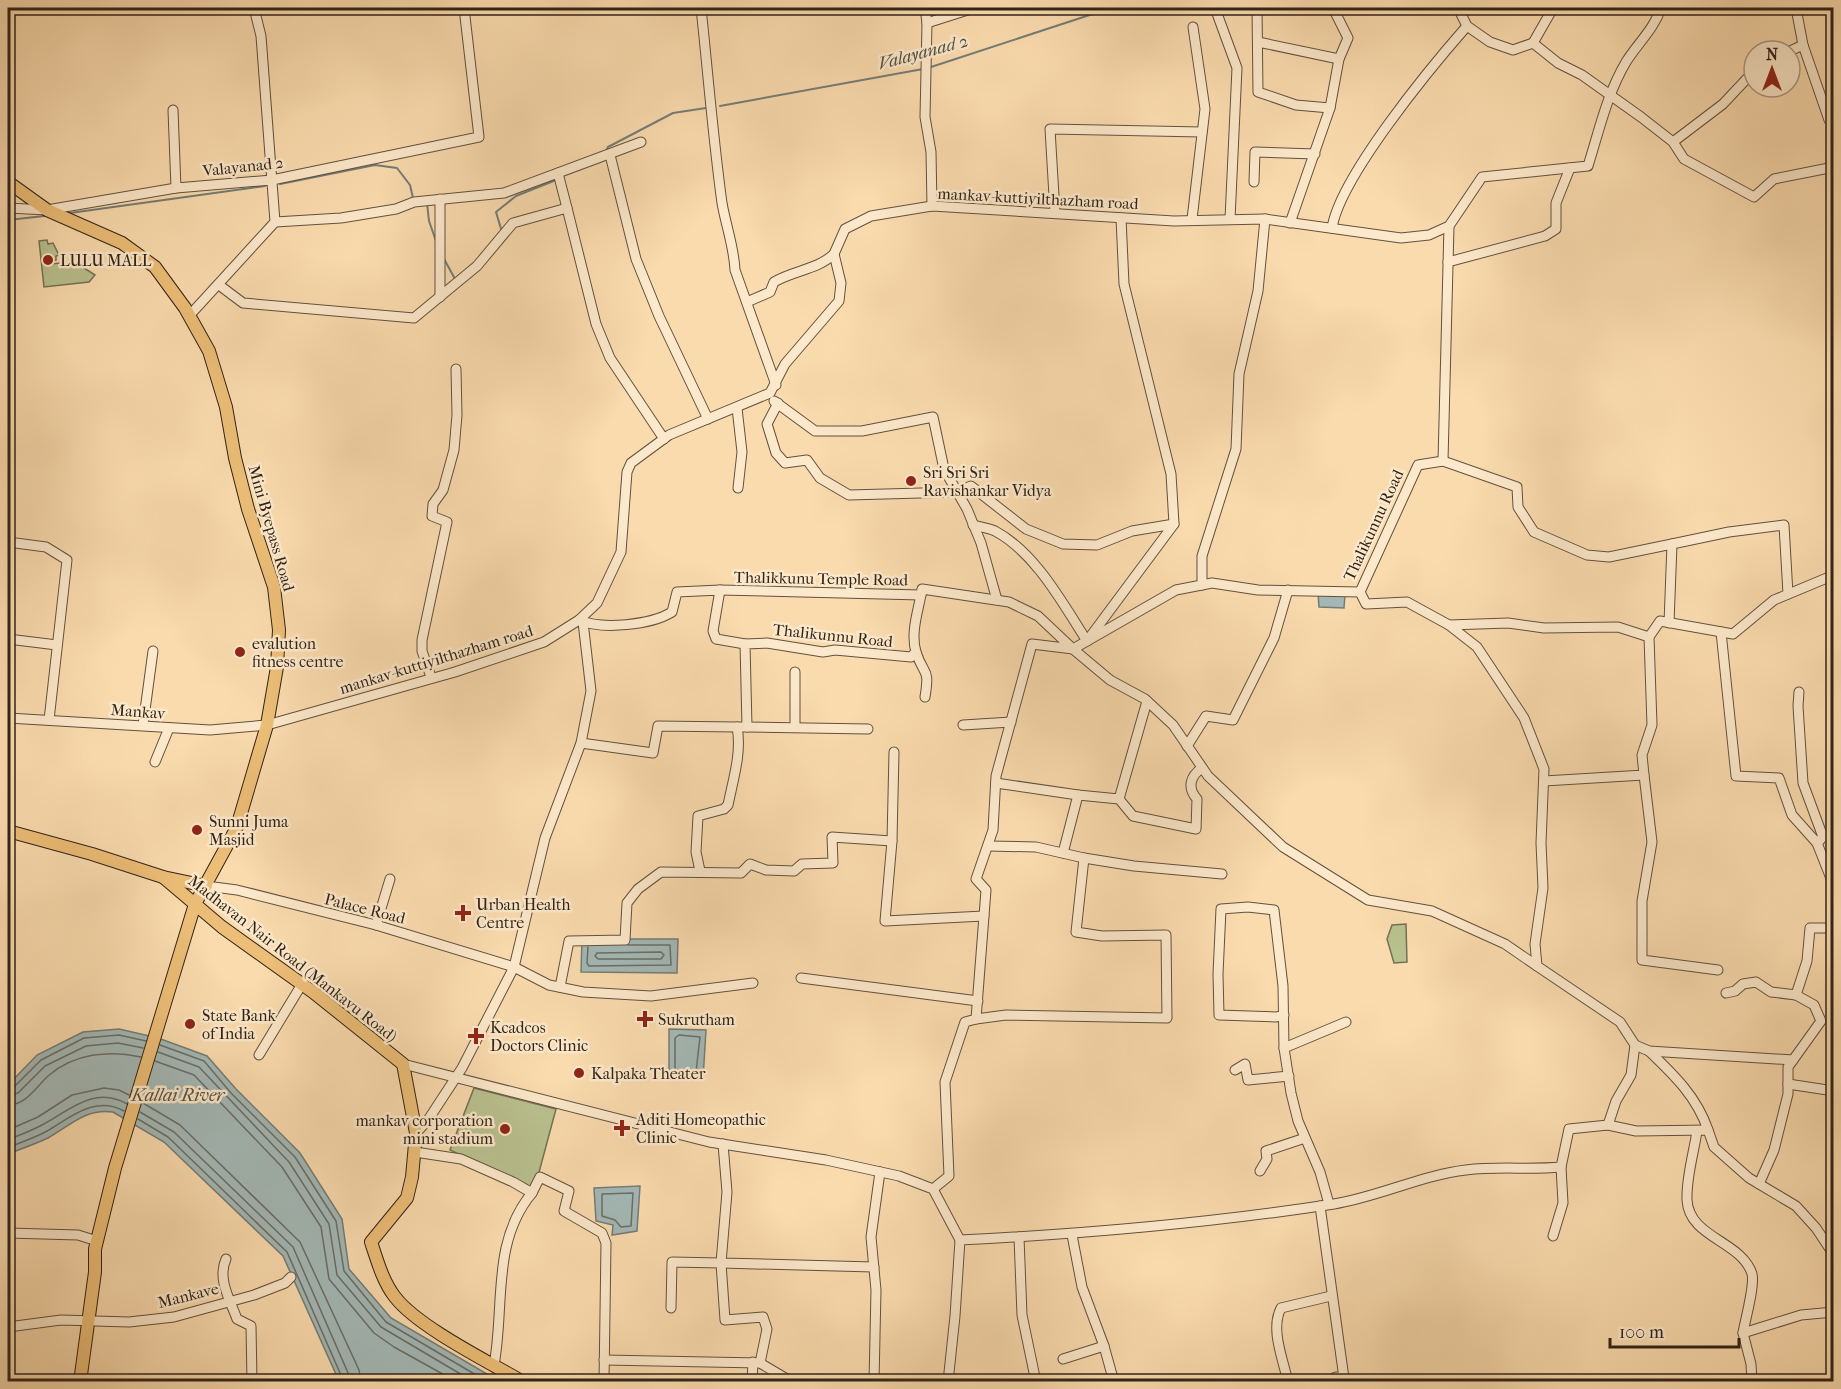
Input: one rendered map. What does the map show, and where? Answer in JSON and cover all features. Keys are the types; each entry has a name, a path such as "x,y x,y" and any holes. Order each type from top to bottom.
{"main road":[{"name":"Mini Byepass Road","path":"8,183 47,210 122,243 155,267 189,316 209,351 226,407 235,458 248,509 274,586 279,630 277,668 267,725 237,827 195,904 124,1138 97,1241"},
{"name":"Madhavan Nair Road (Mankavu Road)","path":"8,831 92,854 163,877 206,886"},
{"name":"Madhavan Nair Road (Mankavu Road)","path":"163,877 222,927 302,984 403,1064"},
{"path":"403,1064 416,1133 415,1152 407,1198 396,1215 371,1242 379,1267 395,1297 419,1318 523,1382"},
{"path":"80,1382 97,1241"}],"street":[{"path":"254,8 261,36 275,222"},
{"name":"Valayanad 2","path":"8,208 47,210 176,188 272,180 479,137 464,8"},
{"path":"701,8 722,203 728,236 734,250 735,270 776,385"},
{"path":"925,8 927,23 925,117 931,152 932,206"},
{"path":"927,23 974,8"},
{"path":"1215,8 1238,68 1230,219"},
{"path":"1257,8 1258,92 1296,105 1330,108"},
{"path":"1290,223 1330,108 1339,59 1348,38 1333,8"},
{"path":"1458,8 1467,26 1490,42 1513,50 1533,43 1552,8"},
{"path":"1661,8 1656,22 1627,62 1610,94 1588,166 1482,177 1449,226 1443,461 1517,487 1518,507 1534,532 1587,555 1610,557 1730,532 1784,525 1788,594"},
{"path":"1796,8 1803,45 1831,118 1833,130"},
{"path":"1332,228 1334,214 1364,160 1436,61 1467,26"},
{"path":"1192,219 1205,109 1193,27"},
{"path":"1258,42 1339,59"},
{"path":"1533,43 1558,63 1610,94 1673,142 1684,159 1754,197 1774,179 1833,167"},
{"path":"1673,142 1723,104 1742,84"},
{"path":"173,110 176,188"},
{"path":"1054,213 1050,129 1202,132"},
{"path":"189,316 275,222 341,218 396,209 414,202 504,193 641,142"},
{"path":"1254,182 1255,152 1315,154"},
{"path":"610,155 636,259 659,316 708,419"},
{"path":"1448,262 1545,236 1556,229 1556,203 1570,168"},
{"path":"558,173 596,324 610,358 664,439"},
{"path":"440,199 440,297"},
{"name":"mankav-kuttiyilthazham road","path":"267,725 454,672 544,642 581,621 597,603 621,552 627,472 631,464 664,439 767,396 776,385 785,364 839,301 841,283 834,254 845,229 871,216 932,206 1174,221 1265,219 1401,238 1429,235 1449,226"},
{"path":"219,285 243,303 414,318 477,266 513,223 567,208"},
{"path":"973,525 995,531 1023,552 1043,576 1088,641 1174,524 1171,474 1124,284 1121,218"},
{"path":"1202,585 1202,556 1236,449 1239,374 1258,291 1265,219"},
{"path":"747,302 770,292 774,282 783,277 824,263 834,254"},
{"path":"431,677 422,651 422,640 447,522 432,516 433,504 443,490 454,450 456,369"},
{"path":"767,396 815,431 862,431 933,417 944,469 973,525 997,600 1010,602 1038,616 1110,680 1147,701 1173,725 1202,768 1283,847 1368,900 1431,911 1504,944 1620,1022 1635,1045 1649,1051 1793,1060"},
{"path":"778,403 767,424 776,453 785,464 807,460 820,478 849,495 957,492 971,486 1026,529 1063,544 1097,545 1132,531 1174,524"},
{"path":"737,408 741,452 738,488"},
{"name":"Thalikunnu Road","path":"1073,649 1176,590 1212,583 1288,590 1360,592 1418,465 1443,461"},
{"path":"8,542 46,547 66,560 49,720"},
{"path":"1669,623 1672,544"},
{"path":"1718,970 1642,960 1642,901 1652,842 1642,755 1652,724 1649,637 1659,621 1733,634 1774,600 1833,574"},
{"name":"Thalikkunu Temple Road","path":"720,590 921,595 922,589 997,600"},
{"path":"416,1133 428,1120 454,1078 514,967 545,838 581,743 591,691 581,621 630,624 650,621 672,612 677,592 720,590"},
{"name":"Thalikunnu Road","path":"720,590 713,631 716,639 745,644 767,643 823,652 835,650 911,657 916,652"},
{"path":"1187,746 1206,716 1233,720 1274,638 1288,590"},
{"path":"1360,592 1365,604 1407,602 1449,625 1477,647 1524,718 1544,768 1541,843 1543,888 1535,944 1537,966"},
{"path":"921,595 914,633 916,652 929,674 925,697"},
{"path":"1449,625 1508,623 1544,628 1618,627 1649,637"},
{"path":"1721,632 1736,776 1779,778 1792,815 1820,840"},
{"path":"8,639 57,645"},
{"path":"700,871 696,852 698,816 724,809 728,805 742,727 745,644"},
{"path":"976,1019 986,890 976,879 993,830 996,783 1011,722 1032,644 1073,649"},
{"path":"143,725 153,651"},
{"path":"795,672 795,728"},
{"path":"1800,692 1798,706 1803,783 1833,886"},
{"path":"1119,799 1147,701"},
{"name":"Mankav","path":"8,718 169,728 236,729 267,725"},
{"path":"963,725 1011,722"},
{"path":"581,743 653,753 658,726 868,729"},
{"path":"155,762 169,728"},
{"path":"894,752 892,841 885,921 984,916"},
{"path":"996,783 1119,799 1133,816 1196,829 1197,799 1191,792 1191,783 1194,773 1202,768"},
{"path":"1544,781 1644,775"},
{"path":"1063,853 1078,795"},
{"path":"1820,840 1833,831"},
{"path":"560,987 569,941 625,940 627,903 638,889 661,872 741,873 750,864 766,870 795,871 802,864 833,863 832,837 892,841"},
{"path":"988,846 1036,847 1134,866 1222,874"},
{"path":"933,1189 949,1176 945,1082 965,1022 1006,1015 1167,1018 1166,935 1102,936 1076,932 1084,858"},
{"path":"376,925 390,879"},
{"name":"Palace Road","path":"206,886 237,890 301,908 376,925 514,967 549,985 560,987 651,996 753,983"},
{"path":"1284,1015 1219,1015 1221,909 1248,907 1274,910 1284,1015 1284,1048 1298,1121 1320,1173 1331,1296 1344,1378 1335,1377 1326,1382"},
{"path":"1796,995 1807,961 1810,928 1833,928"},
{"path":"801,978 978,1001"},
{"path":"1726,993 1736,991 1743,984 1756,982 1771,992 1796,995 1814,1005 1821,1021 1788,1067 1788,1084 1774,1150 1759,1184"},
{"path":"259,1055 302,984"},
{"path":"1284,1048 1346,1022"},
{"path":"1608,1125 1616,1101 1631,1075 1635,1045"},
{"path":"1649,1051 1678,1079 1701,1109 1714,1147 1759,1184 1796,1206 1816,1228 1833,1255"},
{"path":"403,1064 723,1144 880,1172 933,1189 960,1240 956,1316 948,1382"},
{"path":"1235,1070 1245,1064 1248,1080 1289,1076"},
{"path":"1788,1084 1833,1091"},
{"path":"1553,1236 1563,1203 1561,1167 1569,1129 1608,1125 1636,1131 1708,1130"},
{"path":"1697,1131 1687,1201 1696,1225 1736,1253 1749,1267 1753,1276 1743,1334 1751,1364 1752,1382"},
{"path":"1260,1171 1267,1159 1266,1151 1305,1138"},
{"path":"723,1144 727,1192 721,1263 724,1320 763,1317 767,1329 752,1382"},
{"path":"415,1152 460,1159 513,1182 532,1193"},
{"path":"960,1240 1072,1234 1324,1205 1466,1170 1527,1170 1561,1167"},
{"path":"874,1382 876,1290 871,1237 880,1172"},
{"path":"494,1365 505,1249 521,1207 532,1193 540,1177 569,1191 564,1211 602,1233 606,1243 604,1382"},
{"path":"8,1233 78,1235 97,1241"},
{"path":"1072,1234 1082,1287 1104,1346 1114,1382"},
{"path":"1019,1237 1022,1315 1036,1382"},
{"path":"226,1259 221,1269 237,1319 251,1326 252,1382"},
{"path":"671,1308 672,1262 874,1267"},
{"name":"Mankave","path":"8,1327 61,1320 129,1322 174,1317 270,1288 291,1277"},
{"path":"1288,1382 1279,1347 1277,1317 1281,1308 1331,1296"},
{"path":"1743,1334 1801,1315 1833,1312"},
{"path":"1063,1359 1104,1346"},
{"path":"604,1360 757,1363 792,1382"}],"green space":[{"path":"47,240 48,244 53,243 59,255 56,256 56,260 50,261 50,264 61,263 62,268 81,266 95,275 89,282 44,287 39,241"},
{"path":"1406,924 1407,962 1394,963 1387,939 1392,925"},
{"name":"mankav corporation mini stadium","path":"474,1088 556,1109 534,1191 450,1150"}],"water":[{"path":"1318,593 1345,595 1344,608 1319,607"},
{"path":"582,939 678,939 677,973 581,972"},
{"name":"Kallai River","path":"119,1029 158,1038 207,1056 236,1089 300,1153 342,1219 349,1269 391,1318 499,1381 339,1381 283,1256 164,1142 113,1112 103,1111 86,1115 48,1138 8,1154 8,1085 37,1055 83,1032"},
{"path":"669,1029 706,1030 703,1079 669,1078"},
{"path":"640,1186 637,1231 612,1235 613,1225 596,1221 594,1188"}],"waterway":[{"name":"Valayanad 2","path":"928,68 1111,8"},
{"name":"Valayanad 2","path":"720,106 923,69"},
{"name":"Valayanad 2","path":"605,153 608,147 673,113 706,108"},
{"name":"Valayanad 2","path":"280,184 375,165 397,168 410,185 413,198"},
{"name":"Valayanad 2","path":"502,232 496,212 516,196 556,180"},
{"path":"70,213 265,186"},
{"name":"Valayanad 2","path":"427,203 429,221 436,241"},
{"path":"8,220 44,216"},
{"name":"Valayanad 2","path":"443,257 455,279"}],"place":[{"name":"LULU MALL","path":"48,260"},
{"name":"Sri Sri Sri Ravishankar Vidya","path":"911,481"},
{"name":"evalution fitness centre","path":"240,652"},
{"name":"Sunni Juma Masjid","path":"197,830"},
{"name":"Urban Health Centre","path":"463,913"},
{"name":"Sukrutham","path":"645,1019"},
{"name":"State Bank of India","path":"190,1024"},
{"name":"Kcadcos Doctors Clinic","path":"476,1036"},
{"name":"Kalpaka Theater","path":"579,1073"},
{"name":"Aditi Homeopathic Clinic","path":"622,1128"},
{"name":"mankav corporation mini stadium","path":"505,1129"}]}
